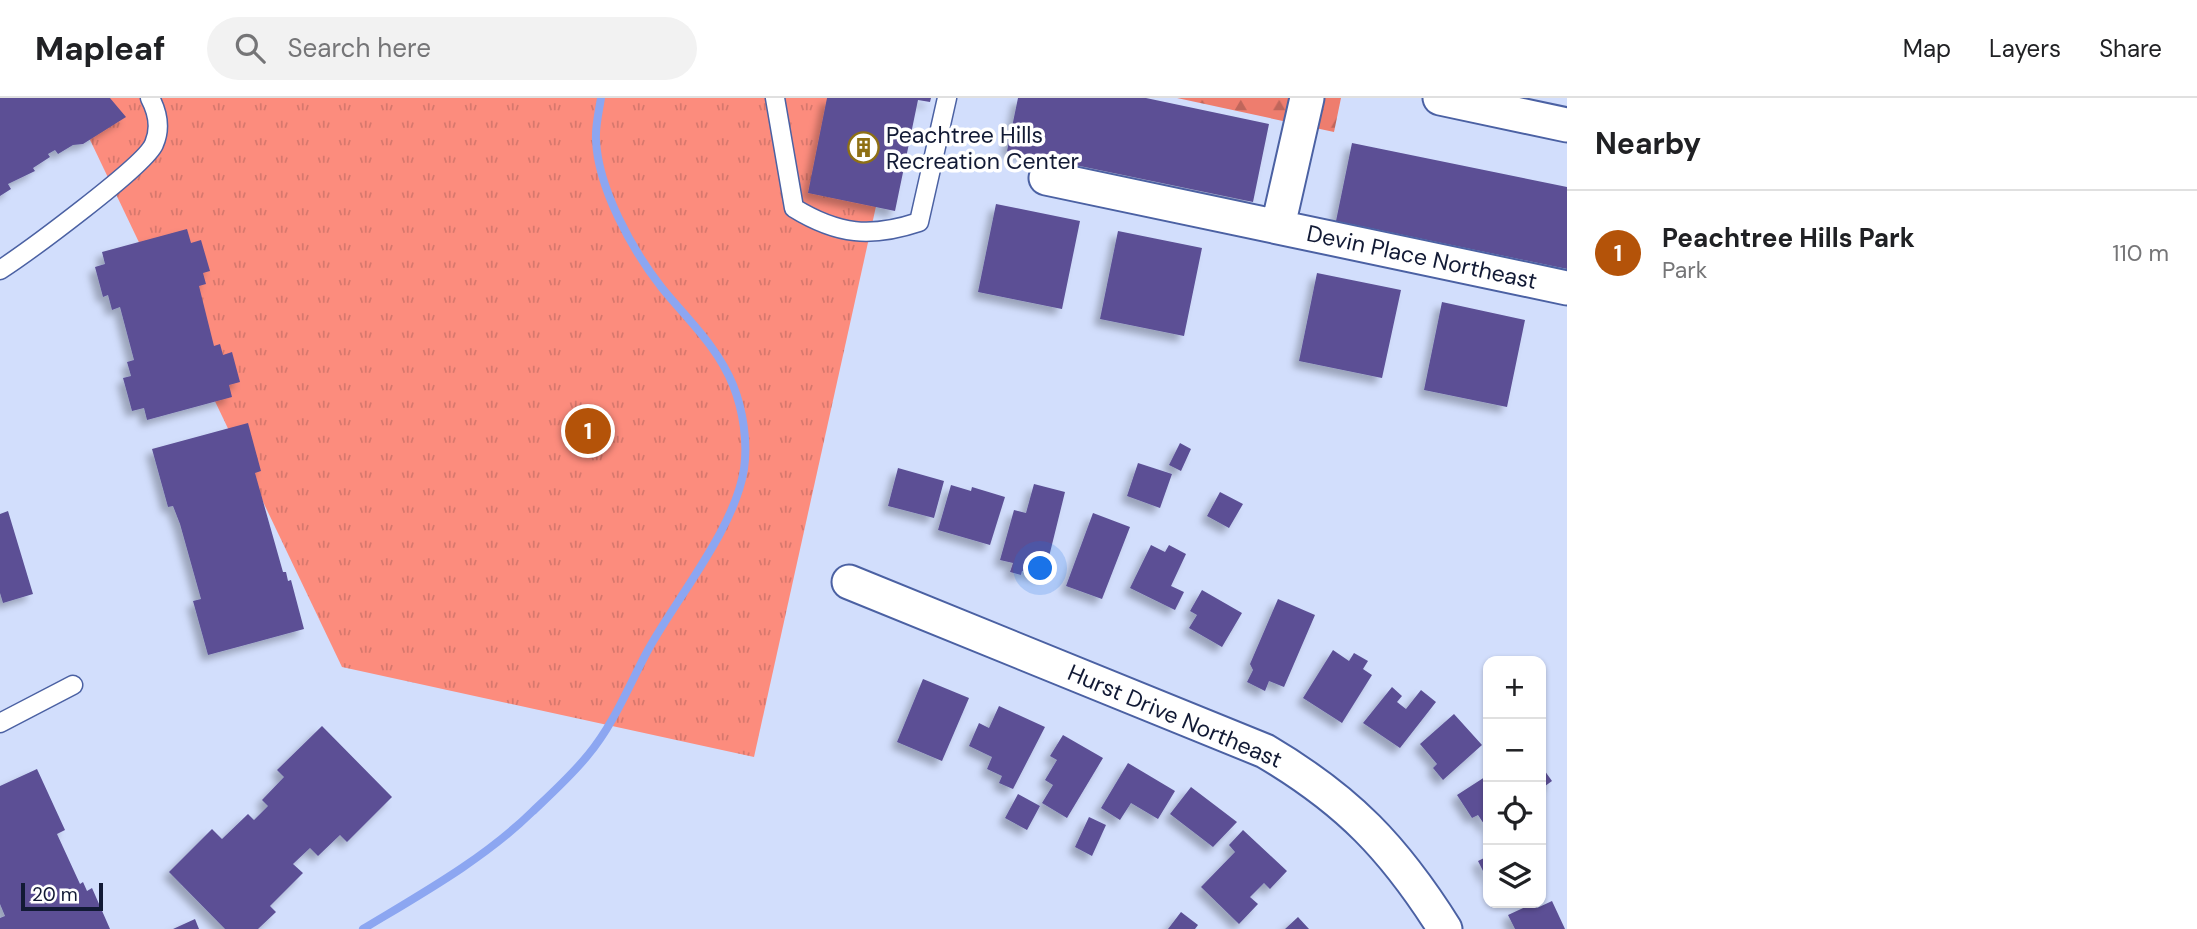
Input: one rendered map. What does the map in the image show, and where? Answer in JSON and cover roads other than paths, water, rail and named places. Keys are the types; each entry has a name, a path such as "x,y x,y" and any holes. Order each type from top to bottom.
{"street":[{"name":"Devin Place Northeast","path":"1278,226 1307,98"},
{"path":"1440,98 1567,125"},
{"name":"Devin Place Northeast","path":"1046,178 1567,288"},
{"name":"Hurst Drive Northeast","path":"849,582 1265,751 1304,774 1346,806 1379,838 1413,878 1445,929"}],"lane":[{"path":"0,270 132,169 153,147 158,132 158,112 150,98"},
{"path":"775,98 794,208 832,228 863,233 888,232 919,222 947,98"},
{"path":"0,723 73,685"}],"waterway":[{"path":"363,929 494,845 582,762 606,730 660,629 718,538 739,492 745,448 744,426 737,395 719,358 651,273 618,218 598,159 596,130 601,98"}],"place":[{"name":"Peachtree Hills Recreation Center","path":"863,148"},
{"name":"Peachtree Hills Park","path":"588,431"}]}
